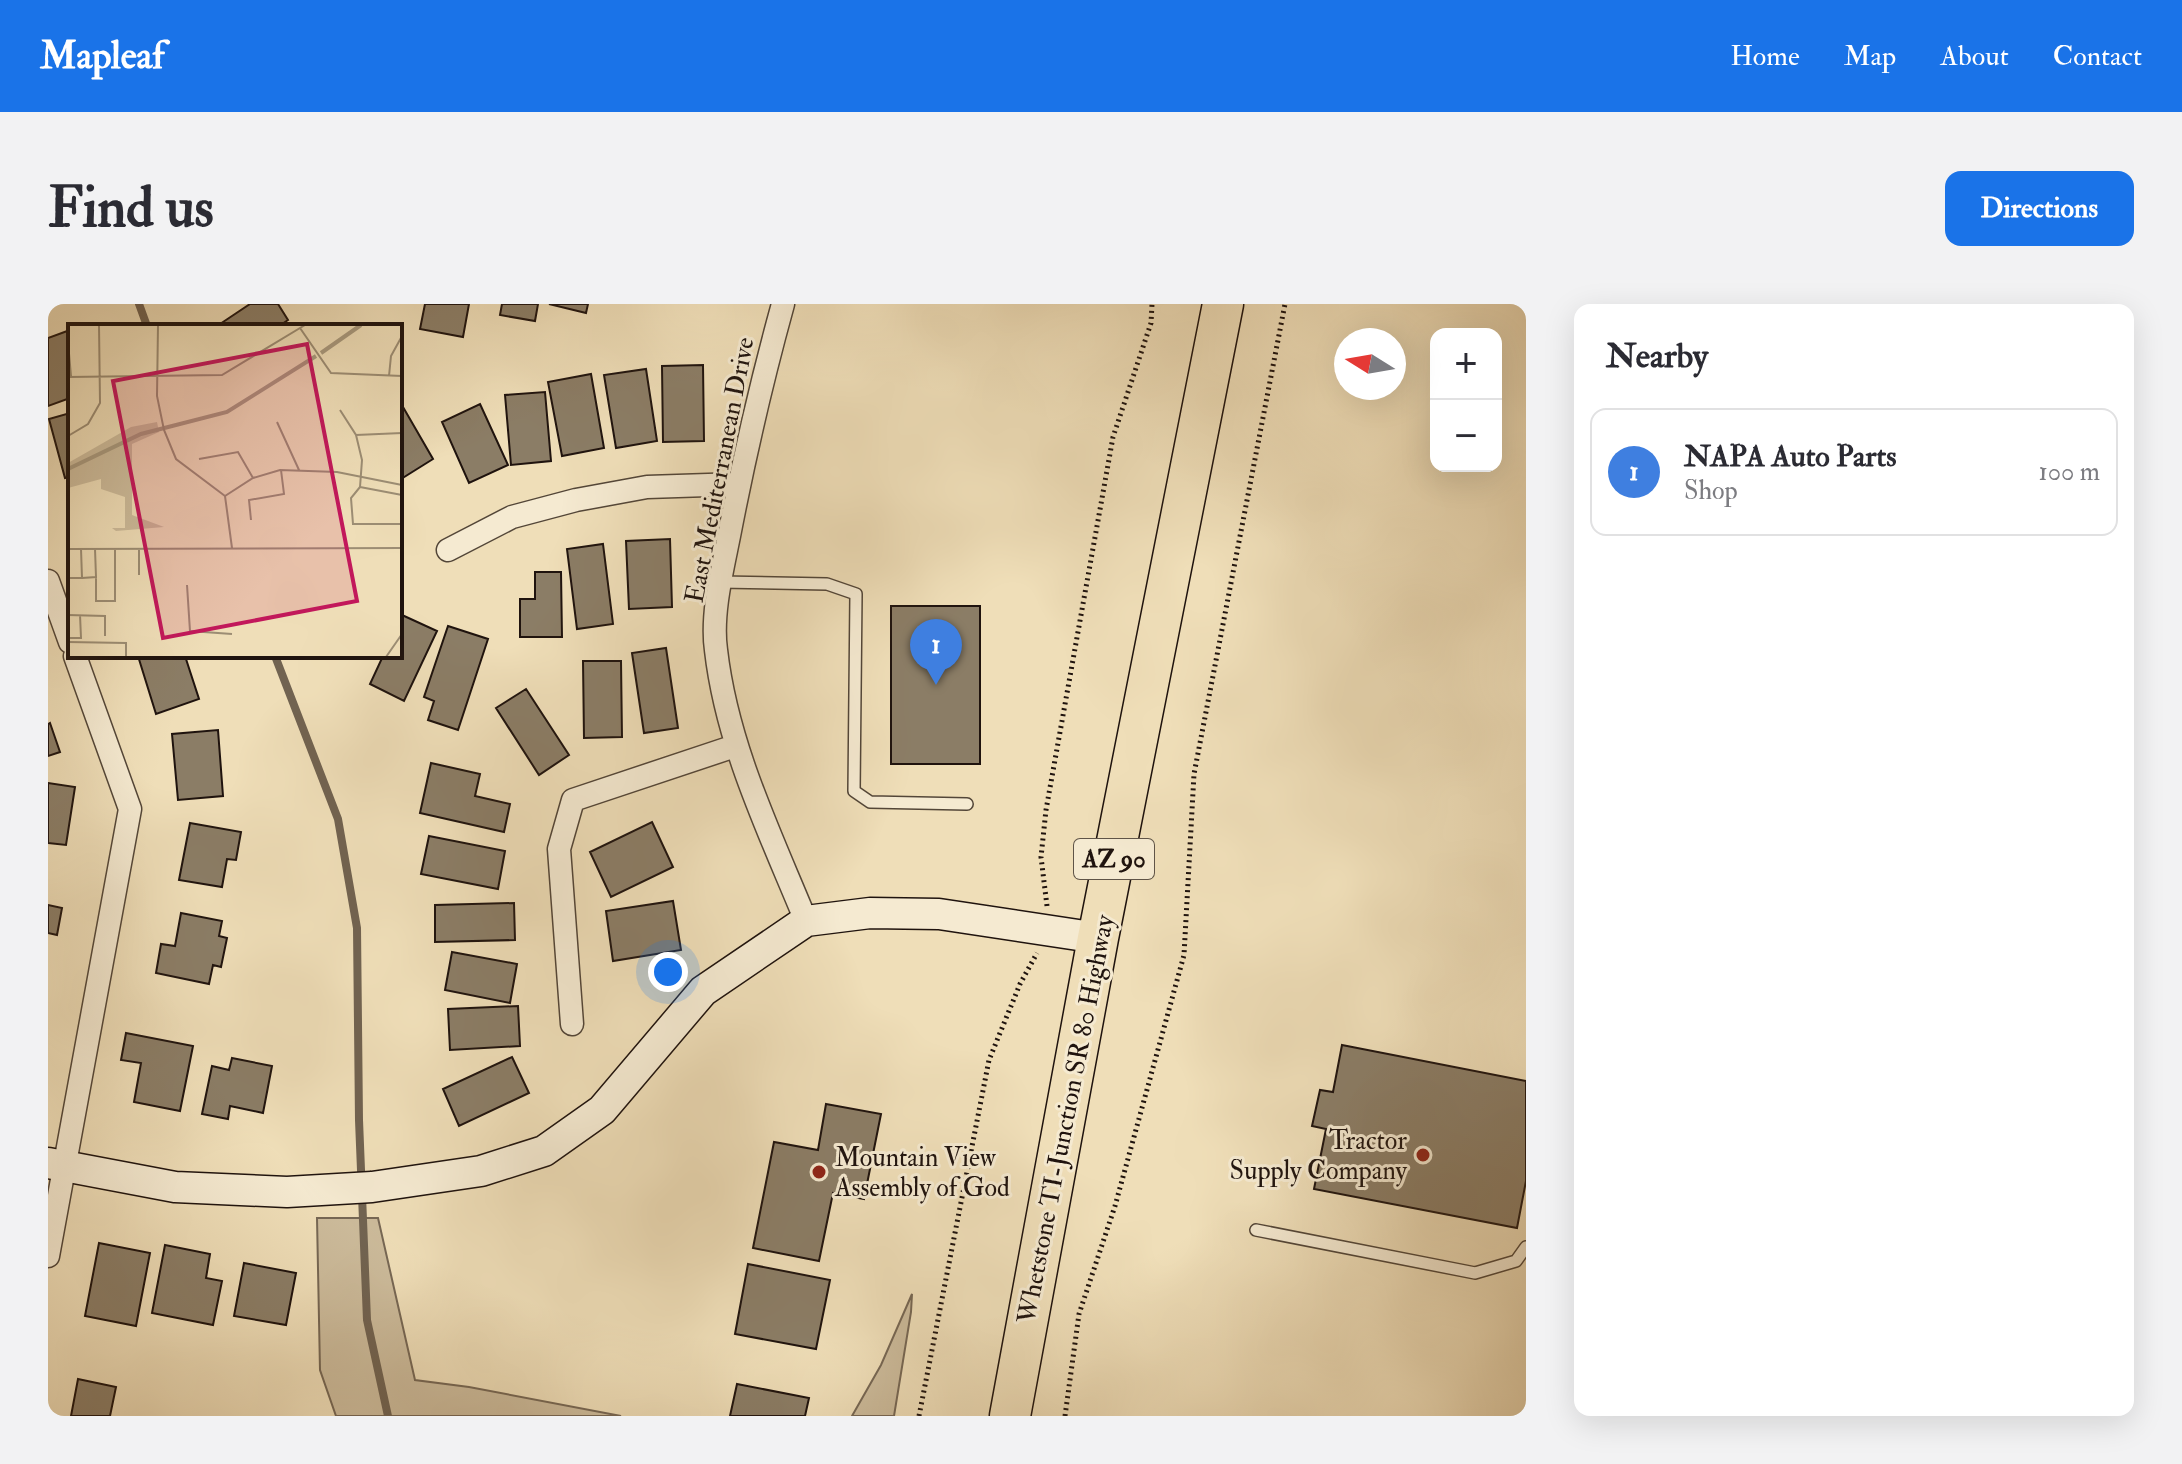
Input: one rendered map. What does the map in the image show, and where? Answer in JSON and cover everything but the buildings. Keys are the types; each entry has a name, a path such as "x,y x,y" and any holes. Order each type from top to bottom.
{"highway":[{"name":"Whetstone TI-Junction SR 80 Highway","path":"1010,1416 1098,938 1223,304"}],"street":[{"name":"East Mediterranean Drive","path":"783,304 739,484 720,582 715,648 735,746 806,921"},
{"path":"448,550 512,517 576,500 647,487 739,484"},
{"path":"48,581 68,636"},
{"path":"48,1256 57,1164 130,809 76,658"},
{"path":"572,1024 559,849 573,800 735,746"},
{"path":"57,1164 175,1187 287,1192 372,1187 481,1171 544,1151 602,1110 703,991 806,921 870,913 939,914 1098,938"}],"lane":[{"path":"720,582 827,584 856,594 854,791 870,802 967,804"},
{"path":"1256,1230 1475,1273 1516,1261 1526,1247"}],"path":[{"path":"919,1416 989,1060 1020,984 1049,930 1041,857 1046,810 1113,437 1151,323 1152,304"},
{"path":"1065,1416 1079,1314 1115,1206 1184,955 1194,774 1285,304"}],"shaded area":[{"path":"317,1218 378,1218 415,1380 469,1387 621,1416 336,1416 320,1370"},
{"path":"912,1294 894,1416 852,1416 881,1365"}],"waterway":[{"path":"139,304 146,324"},
{"path":"276,658 338,819 357,928 359,1120 367,1320 388,1416"}],"place":[{"name":"NAPA Auto Parts","path":"936,685"},
{"name":"Tractor Supply Company","path":"1423,1155"},
{"name":"Mountain View Assembly of God","path":"819,1172"}]}
